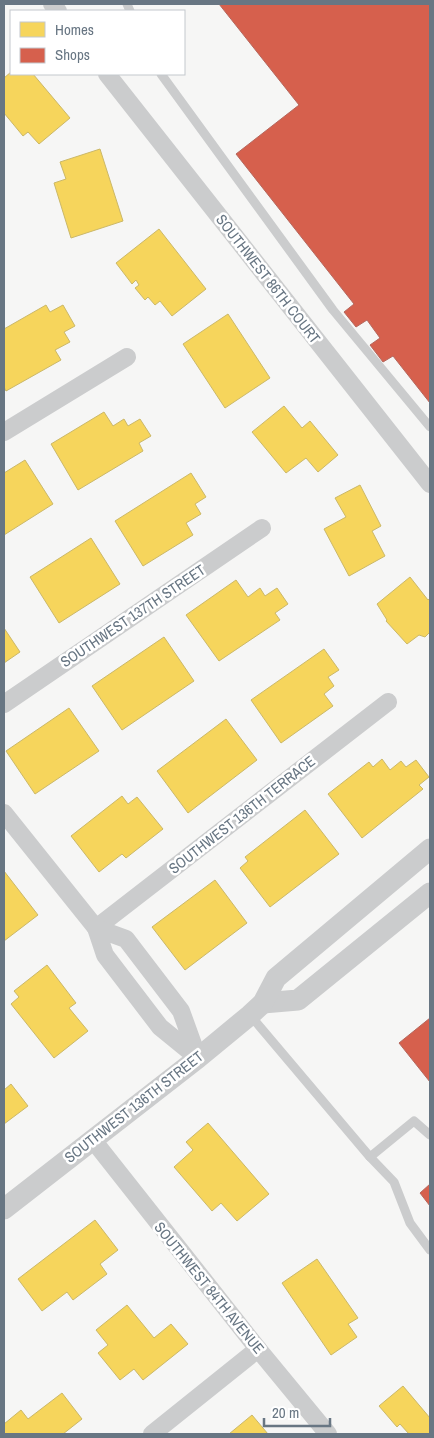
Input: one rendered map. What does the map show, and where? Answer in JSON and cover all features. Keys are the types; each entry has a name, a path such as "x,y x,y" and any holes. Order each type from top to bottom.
{"street":[{"name":"SOUTHWEST 86TH COURT","path":"108,75 430,484"},
{"path":"4,432 127,357"},
{"name":"SOUTHWEST 137TH STREET","path":"4,704 262,528"},
{"name":"SOUTHWEST 136TH TERRACE","path":"96,928 388,702"},
{"path":"4,813 96,928 105,955 160,1027 198,1058"},
{"name":"SOUTHWEST 136TH STREET","path":"4,1210 198,1058 256,1009 276,978 430,849"},
{"path":"256,1009 298,1000 430,893"},
{"path":"96,928 126,939 181,1011 198,1058"},
{"name":"SOUTHWEST 84TH AVENUE","path":"93,1140 258,1349 328,1434"},
{"path":"152,1434 258,1349"}],"lane":[{"path":"162,75 333,310 430,427"},
{"path":"256,1009 370,1157 394,1182 410,1223 430,1250"},
{"path":"370,1157 414,1121 430,1135"}],"building: Homes":[{"path":"10,73 10,75 34,75 70,118 39,144 28,132 23,136 4,113 4,78"},
{"path":"100,149 123,221 71,238 54,183 66,179 60,162"},
{"path":"159,229 206,289 172,316 160,301 155,305 148,297 145,300 135,288 139,285 136,280 132,284 116,263"},
{"path":"46,305 50,312 63,305 75,326 64,332 70,342 55,350 61,360 6,391 4,387 4,329"},
{"path":"228,314 270,378 225,408 183,344"},
{"path":"284,406 302,428 310,421 338,455 318,472 306,458 286,473 252,432"},
{"path":"104,412 113,426 124,419 128,426 140,419 151,436 139,443 143,451 78,490 51,444"},
{"path":"25,460 53,504 4,535 4,473"},
{"path":"191,473 206,497 195,504 201,514 186,523 193,535 143,566 115,521"},
{"path":"360,485 381,526 372,531 385,556 349,576 324,529 346,517 335,498"},
{"path":"91,538 120,584 59,623 30,577"},
{"path":"410,577 428,600 430,598 430,632 425,637 419,635 407,644 386,621 377,604"},
{"path":"236,580 248,597 260,588 265,596 277,588 288,604 275,613 280,620 219,661 186,615"},
{"path":"4,628 20,652 4,663"},
{"path":"164,637 194,681 122,730 92,686"},
{"path":"324,649 339,670 328,677 334,686 324,694 333,706 281,743 251,700"},
{"path":"69,708 99,751 35,794 6,751"},
{"path":"226,719 257,760 188,813 157,771"},
{"path":"382,759 390,770 401,761 406,767 416,760 429,777 419,785 423,789 362,838 328,794 369,762 373,767"},
{"path":"122,796 128,804 137,797 163,829 126,858 122,854 99,872 71,836"},
{"path":"305,810 339,854 270,907 240,868 248,861 245,857"},
{"path":"4,871 38,915 4,941"},
{"path":"215,880 247,923 185,970 152,927"},
{"path":"47,965 76,1003 69,1008 88,1031 54,1058 11,1004 19,997 14,991"},
{"path":"11,1084 28,1106 4,1124 4,1090"},
{"path":"208,1123 269,1194 237,1221 221,1203 212,1211 174,1167 193,1150 186,1142"},
{"path":"95,1220 118,1250 100,1264 107,1274 73,1300 67,1292 42,1311 18,1279"},
{"path":"317,1259 358,1318 348,1324 357,1337 331,1355 282,1283"},
{"path":"127,1305 154,1338 171,1324 188,1344 143,1380 134,1369 120,1380 98,1353 108,1345 96,1330"},
{"path":"403,1386 430,1418 430,1434 409,1434 400,1424 397,1427 379,1406"},
{"path":"62,1393 82,1419 63,1434 4,1434 4,1424 21,1410 28,1419"},
{"path":"252,1415 268,1434 229,1434"}],"building: Shops":[{"path":"219,4 430,4 430,403 393,356 383,362 370,345 380,338 367,320 356,327 344,312 354,304 236,154 299,105"},
{"path":"430,1018 430,1082 399,1043"},
{"path":"430,1184 430,1206 420,1193"}]}
